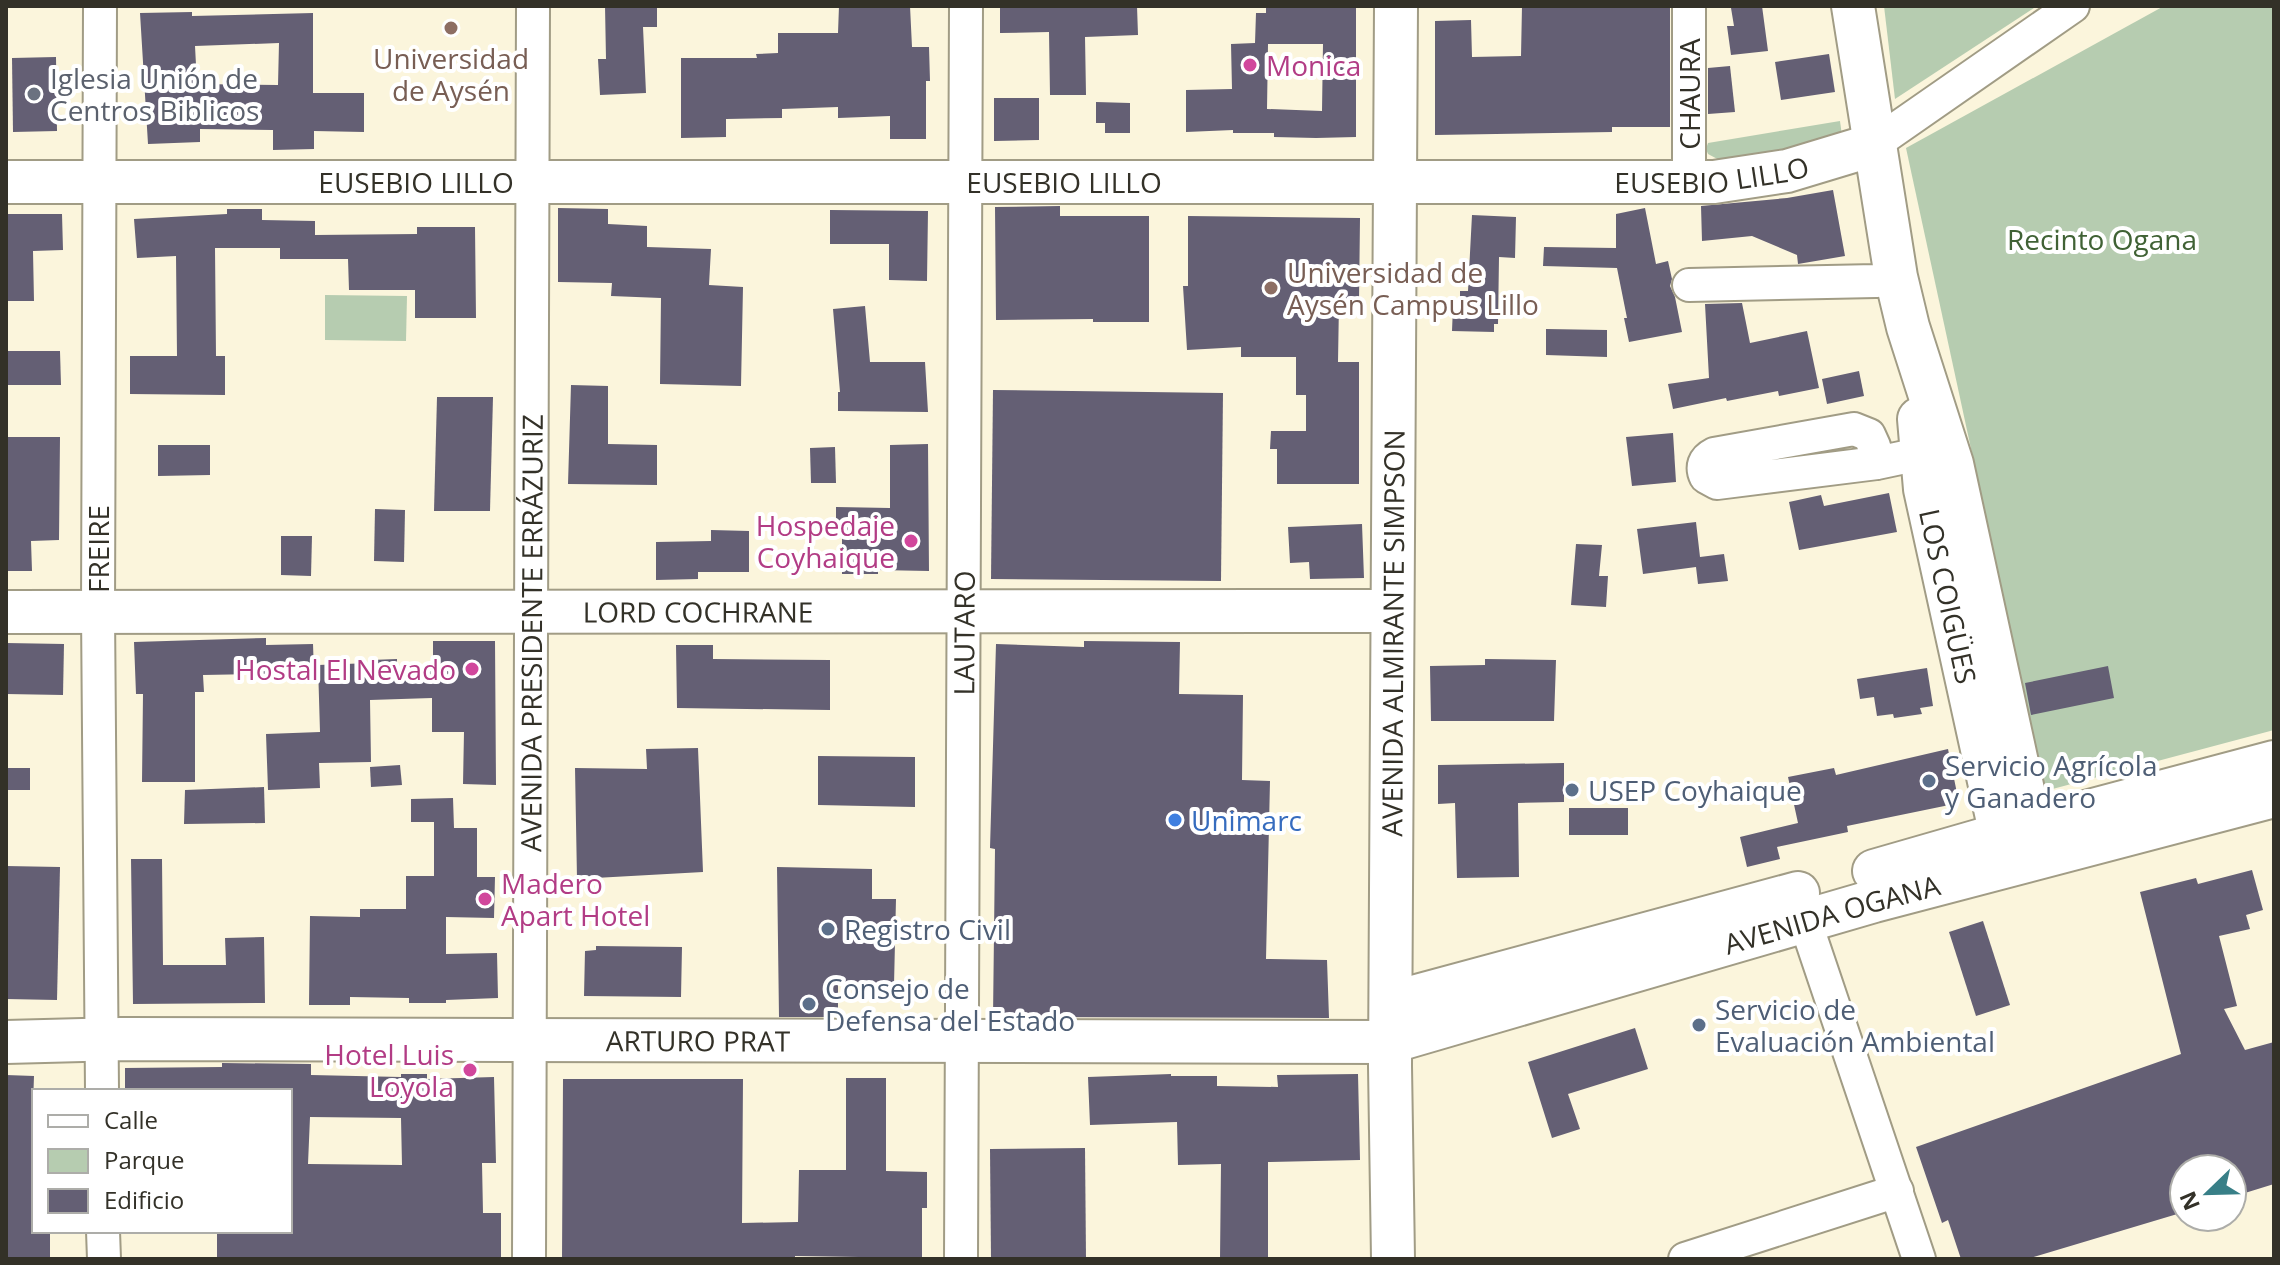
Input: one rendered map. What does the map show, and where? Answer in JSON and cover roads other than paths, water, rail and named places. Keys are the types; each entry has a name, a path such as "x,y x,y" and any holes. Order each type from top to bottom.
{"main road":[{"name":"AVENIDA ALMIRANTE SIMPSON","path":"1393,1259 1391,1022 1396,6"},
{"name":"LOS COIGÜES","path":"1853,6 1896,277 1908,327 1952,464 2012,842"},
{"name":"EUSEBIO LILLO","path":"6,182 1689,183 1764,176 1873,145"},
{"name":"LOS COIGÜES","path":"1908,327 1924,453 1925,489 2012,842"},
{"name":"LORD COCHRANE","path":"6,612 1392,611"},
{"name":"AVENIDA OGANA","path":"1391,1022 1770,901 2012,842 2274,762"},
{"name":"AVENIDA OGANA","path":"1391,1022 1805,921 2012,842 2274,796"},
{"name":"ARTURO PRAT","path":"6,1042 101,1039 962,1043 1391,1022"}],"street":[{"name":"FREIRE","path":"100,6 98,612 102,1089"},
{"name":"AVENIDA PRESIDENTE ERRÁZURIZ","path":"529,1259 533,6"},
{"name":"LAUTARO","path":"961,1259 966,6"},
{"name":"CHAURA","path":"1689,6 1689,183"},
{"name":"EUSEBIO LILLO","path":"1873,145 2073,6"},
{"path":"1689,285 1876,281 1896,277"},
{"path":"1877,463 1924,453"},
{"path":"1805,921 1919,1259"},
{"path":"1685,1259 1897,1191"},
{"path":"103,1233 104,1259"}],"place":[{"name":"Universidad de Aysén","path":"451,28"},
{"name":"Monica","path":"1250,65"},
{"name":"Iglesia Unión de Centros Biblicos","path":"34,94"},
{"name":"Universidad de Aysén Campus Lillo","path":"1271,288"},
{"name":"Hospedaje Coyhaique","path":"911,541"},
{"name":"Hostal El Nevado","path":"472,669"},
{"name":"Servicio Agrícola y Ganadero","path":"1929,781"},
{"name":"USEP Coyhaique","path":"1572,790"},
{"name":"Unimarc","path":"1175,820"},
{"name":"Madero Apart Hotel","path":"485,899"},
{"name":"Registro Civil","path":"828,929"},
{"name":"Consejo de Defensa del Estado","path":"809,1004"},
{"name":"Servicio de Evaluación Ambiental","path":"1699,1025"},
{"name":"Hotel Luis Loyola","path":"470,1070"}],"park label":[{"name":"Recinto Ogana","path":"2102,239"}]}
